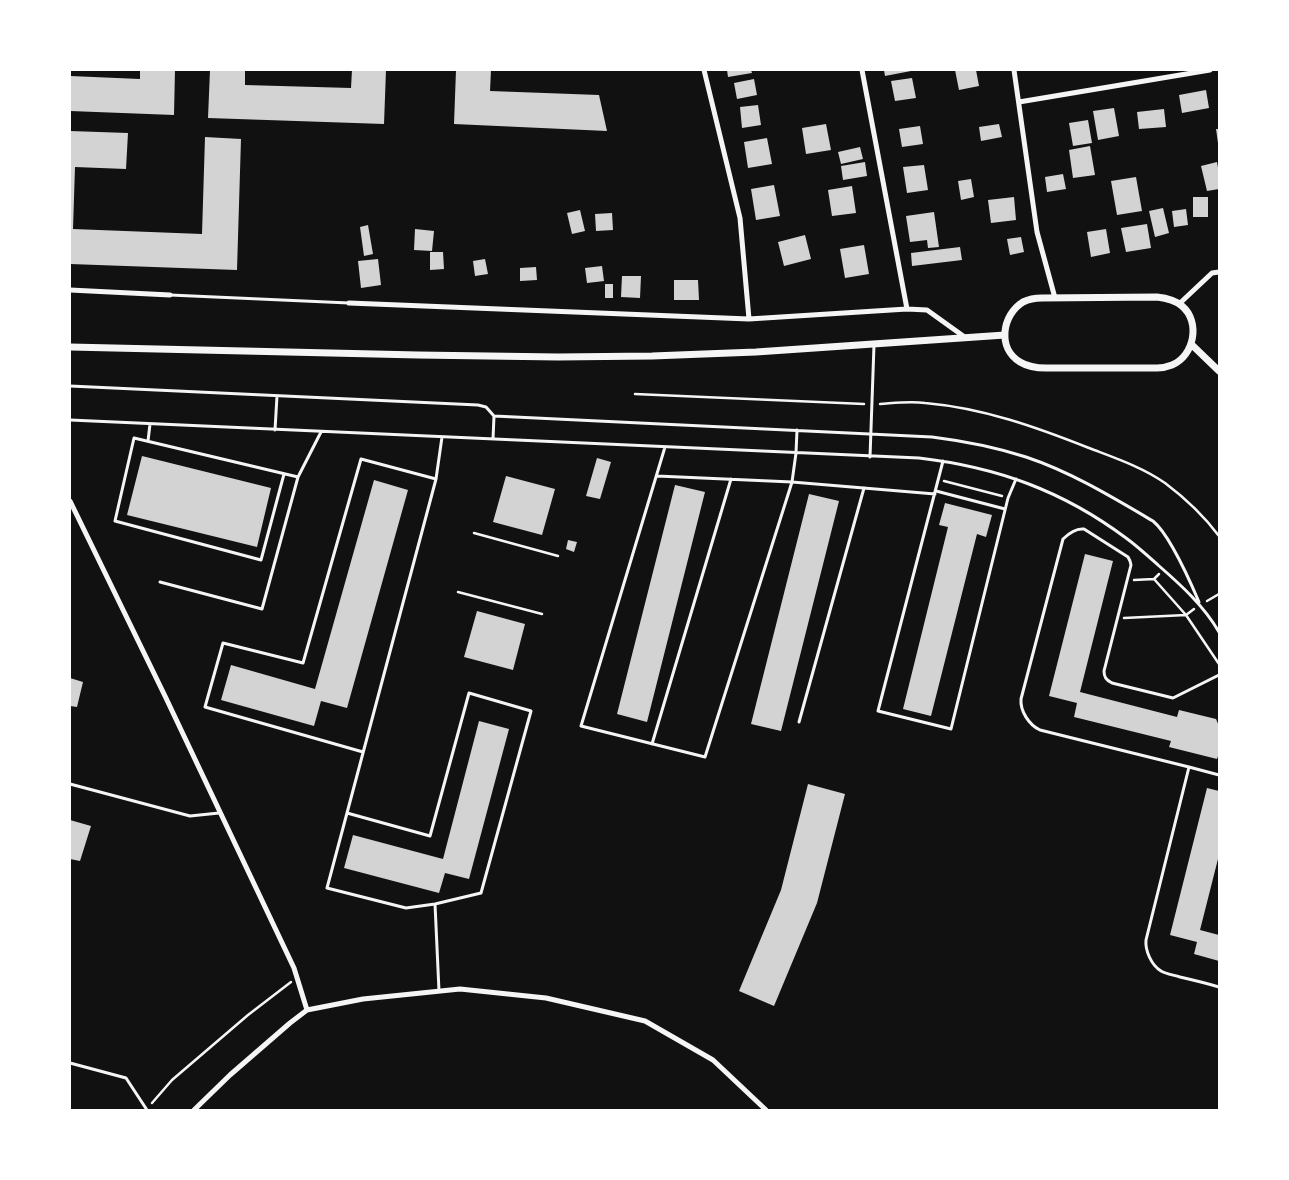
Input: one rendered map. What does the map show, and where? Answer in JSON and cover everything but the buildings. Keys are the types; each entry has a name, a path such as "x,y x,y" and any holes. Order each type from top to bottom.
{"street":[{"path":"704,70 740,218 749,319"},
{"path":"862,70 907,309"},
{"path":"1014,70 1037,232 1056,298"},
{"path":"1019,102 1210,70"},
{"path":"1180,304 1212,273 1219,272"},
{"path":"70,290 170,295"},
{"path":"1157,297 1180,304 1188,312 1193,324 1194,331 1191,344 1181,359 1165,367 1030,367 1018,361 1010,352 1005,341 1007,322 1018,306 1028,300 1042,298 1157,297"},
{"path":"349,303 749,319 907,309 927,310 966,338"},
{"path":"70,347 408,355 652,356 756,352 1005,335"},
{"path":"1191,344 1219,371"},
{"path":"70,501 294,968 307,1010"},
{"path":"194,1110 230,1075 307,1010 363,999 460,990 546,998 645,1021 713,1060 766,1110"}],"lane":[{"path":"170,295 349,303"},
{"path":"870,457 874,344"},
{"path":"70,386 478,405 486,407 494,416 493,440"},
{"path":"276,430 277,396"},
{"path":"494,416 932,437 988,446 1027,458 1086,483 1157,525 1184,568 1200,605"},
{"path":"70,420 919,458 943,461 992,471 1016,479 1045,490 1094,516 1128,539 1164,570 1200,605 1219,632"},
{"path":"148,441 150,424"},
{"path":"665,447 581,726 705,757 792,482 797,430"},
{"path":"160,582 262,609 298,477 321,432"},
{"path":"347,813 430,836 469,693 531,711 481,893 435,904 406,908 327,888 436,478 442,437"},
{"path":"284,474 261,560 115,521 134,438 298,477"},
{"path":"363,752 205,707 223,643 303,663 361,459 436,478"},
{"path":"943,461 878,710 951,729 1005,509 1016,479"},
{"path":"657,476 792,482 935,493 1005,509"},
{"path":"652,744 731,479"},
{"path":"799,722 864,488"},
{"path":"1219,675 1173,698 1107,681 1104,676 1104,670 1130,561 1128,557 1095,535 1079,528 1063,539 1021,704 1029,721 1040,730 1219,775"},
{"path":"1189,767 1145,946 1154,964 1160,970 1168,974 1219,986"},
{"path":"70,784 190,816 220,812"},
{"path":"435,904 439,992"},
{"path":"70,1062 126,1078 147,1110"}],"path":[{"path":"636,394 872,404 923,402 1005,418 1135,466 1164,483 1190,504 1219,536"},
{"path":"938,480 1008,498"},
{"path":"474,533 558,556"},
{"path":"1127,580 1154,579 1164,570"},
{"path":"1154,579 1186,615 1219,664"},
{"path":"458,592 542,614"},
{"path":"1200,605 1219,594"},
{"path":"1117,618 1186,615"},
{"path":"147,1110 172,1080 248,1015 297,977"}]}
